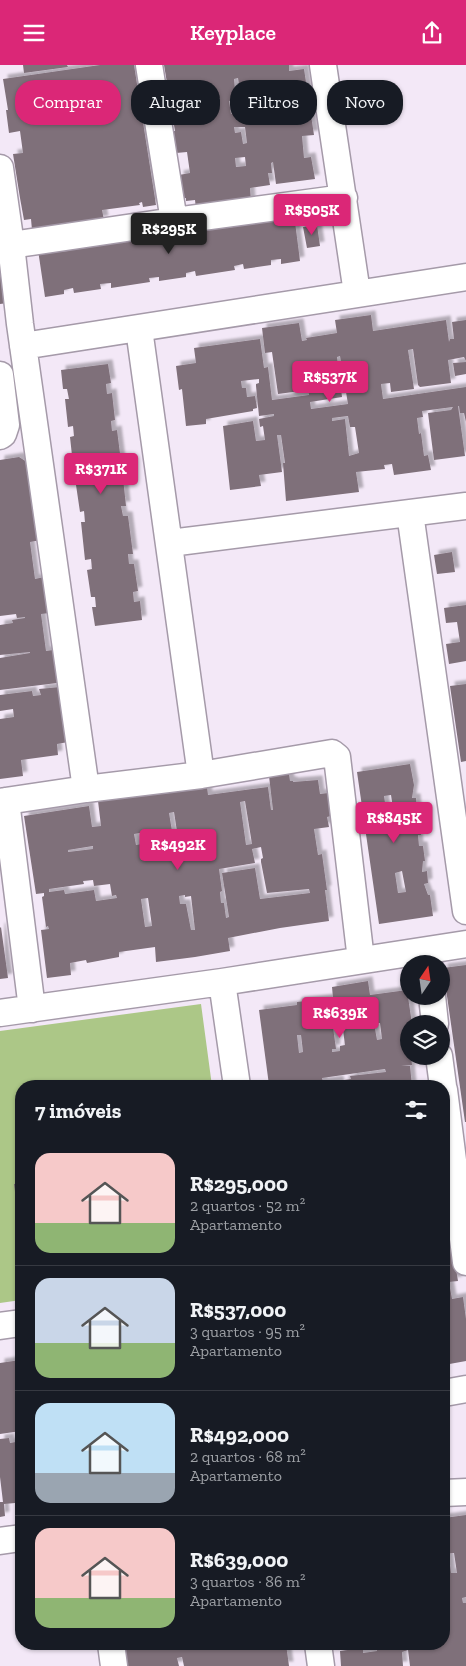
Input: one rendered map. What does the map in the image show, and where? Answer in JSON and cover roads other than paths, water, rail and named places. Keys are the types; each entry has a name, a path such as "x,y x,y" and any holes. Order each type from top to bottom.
{"street":[{"path":"150,65 174,221"},
{"path":"323,65 357,293"},
{"path":"0,168 11,245 14,332 86,789"},
{"path":"11,245 344,198"},
{"path":"14,332 139,329 466,277"},
{"path":"139,329 201,775"},
{"path":"0,375 6,425 3,434 0,436"},
{"path":"170,543 466,506"},
{"path":"410,513 466,911"},
{"path":"32,1009 3,802 86,789 201,775 332,753 337,757 361,961"},
{"path":"433,955 466,945"},
{"path":"0,1013 361,961 400,959"},
{"path":"222,982 236,1080"},
{"path":"440,1065 442,1080"},
{"path":"450,1137 466,1261"},
{"path":"0,1327 15,1324"},
{"path":"450,1392 466,1389"},
{"path":"450,1493 466,1492"},
{"path":"0,1541 15,1539"},
{"path":"112,1650 114,1666"},
{"path":"319,1650 321,1666"}]}
